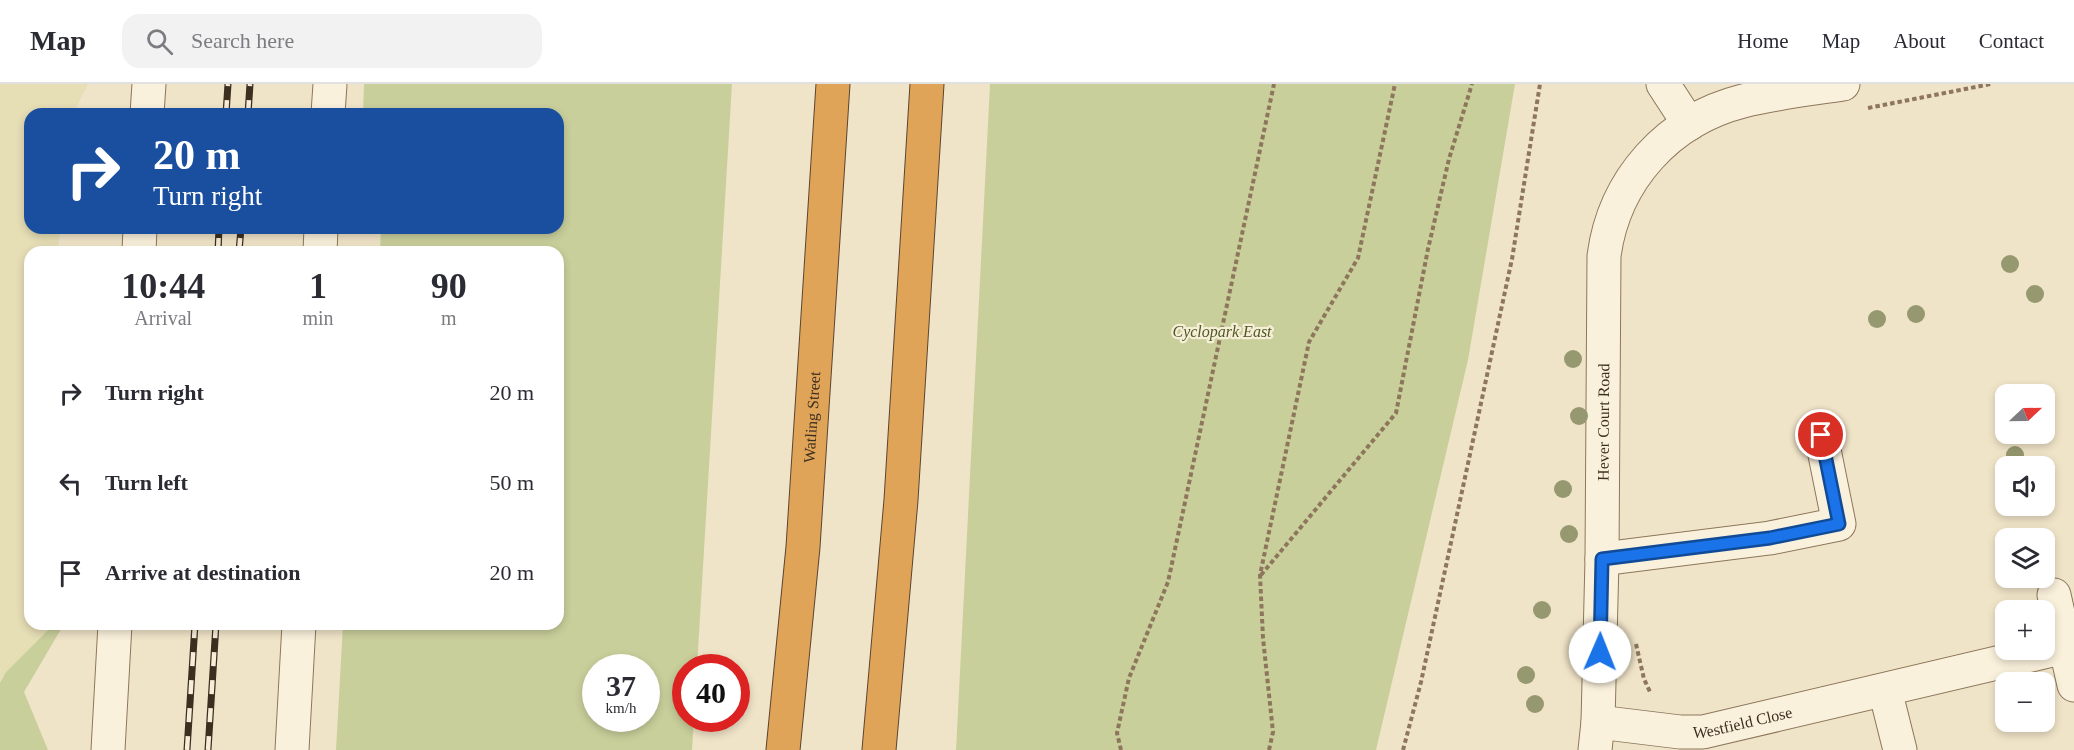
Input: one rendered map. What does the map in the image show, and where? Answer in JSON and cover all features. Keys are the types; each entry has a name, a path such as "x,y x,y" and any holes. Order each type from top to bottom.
{"highway":[{"name":"Watling Street","path":"783,750 802,547 833,84"},
{"path":"879,750 901,500 927,84"}],"street":[{"path":"147,108 149,84"},
{"path":"328,108 330,84"},
{"path":"1663,84 1689,124"},
{"name":"Hever Court Road","path":"1597,736 1602,559 1605,250 1616,210 1627,185 1653,154 1689,124 1714,111 1741,101 1850,97"},
{"path":"1602,559 1770,538 1839,524 1821,435"},
{"path":"2054,595 2074,685"},
{"path":"108,750 115,630"},
{"path":"292,750 299,630"},
{"name":"Westfield Close","path":"1597,736 1698,732 2065,647"},
{"path":"1885,690 1900,750"}],"path":[{"path":"1121,750 1117,733 1130,678 1168,582 1274,84"},
{"path":"1269,750 1274,732 1263,638 1260,575 1309,342 1358,258 1395,84"},
{"path":"1260,575 1396,413 1428,249 1449,159 1472,84"},
{"path":"1403,750 1421,682 1512,259 1540,84"},
{"path":"1850,97 1991,84"},
{"path":"1635,640 1644,679 1656,701"}],"shaded area":[{"path":"0,84 88,84 76,108 24,108 24,234 60,234 58,246 24,246 24,630 48,630 6,672 0,683"}],"green space":[{"path":"364,84 732,84 698,654 672,654 672,732 693,732 692,750 336,750 343,630 564,630 564,246 380,246 381,234 564,234 564,108 363,108"},
{"name":"Cyclopark East","path":"990,84 1515,84 1468,360 1376,750 956,750"},
{"path":"48,630 60,630 24,692 48,750 0,750 0,683 6,672"}],"railway":[{"path":"226,108 228,84"},
{"path":"248,108 250,84"},
{"path":"218,246 219,234"},
{"path":"240,234 240,246"},
{"path":"187,750 195,630"},
{"path":"208,750 216,630"}],"route":[{"path":"1600,652 1602,559 1770,538 1839,524 1821,435"}]}
